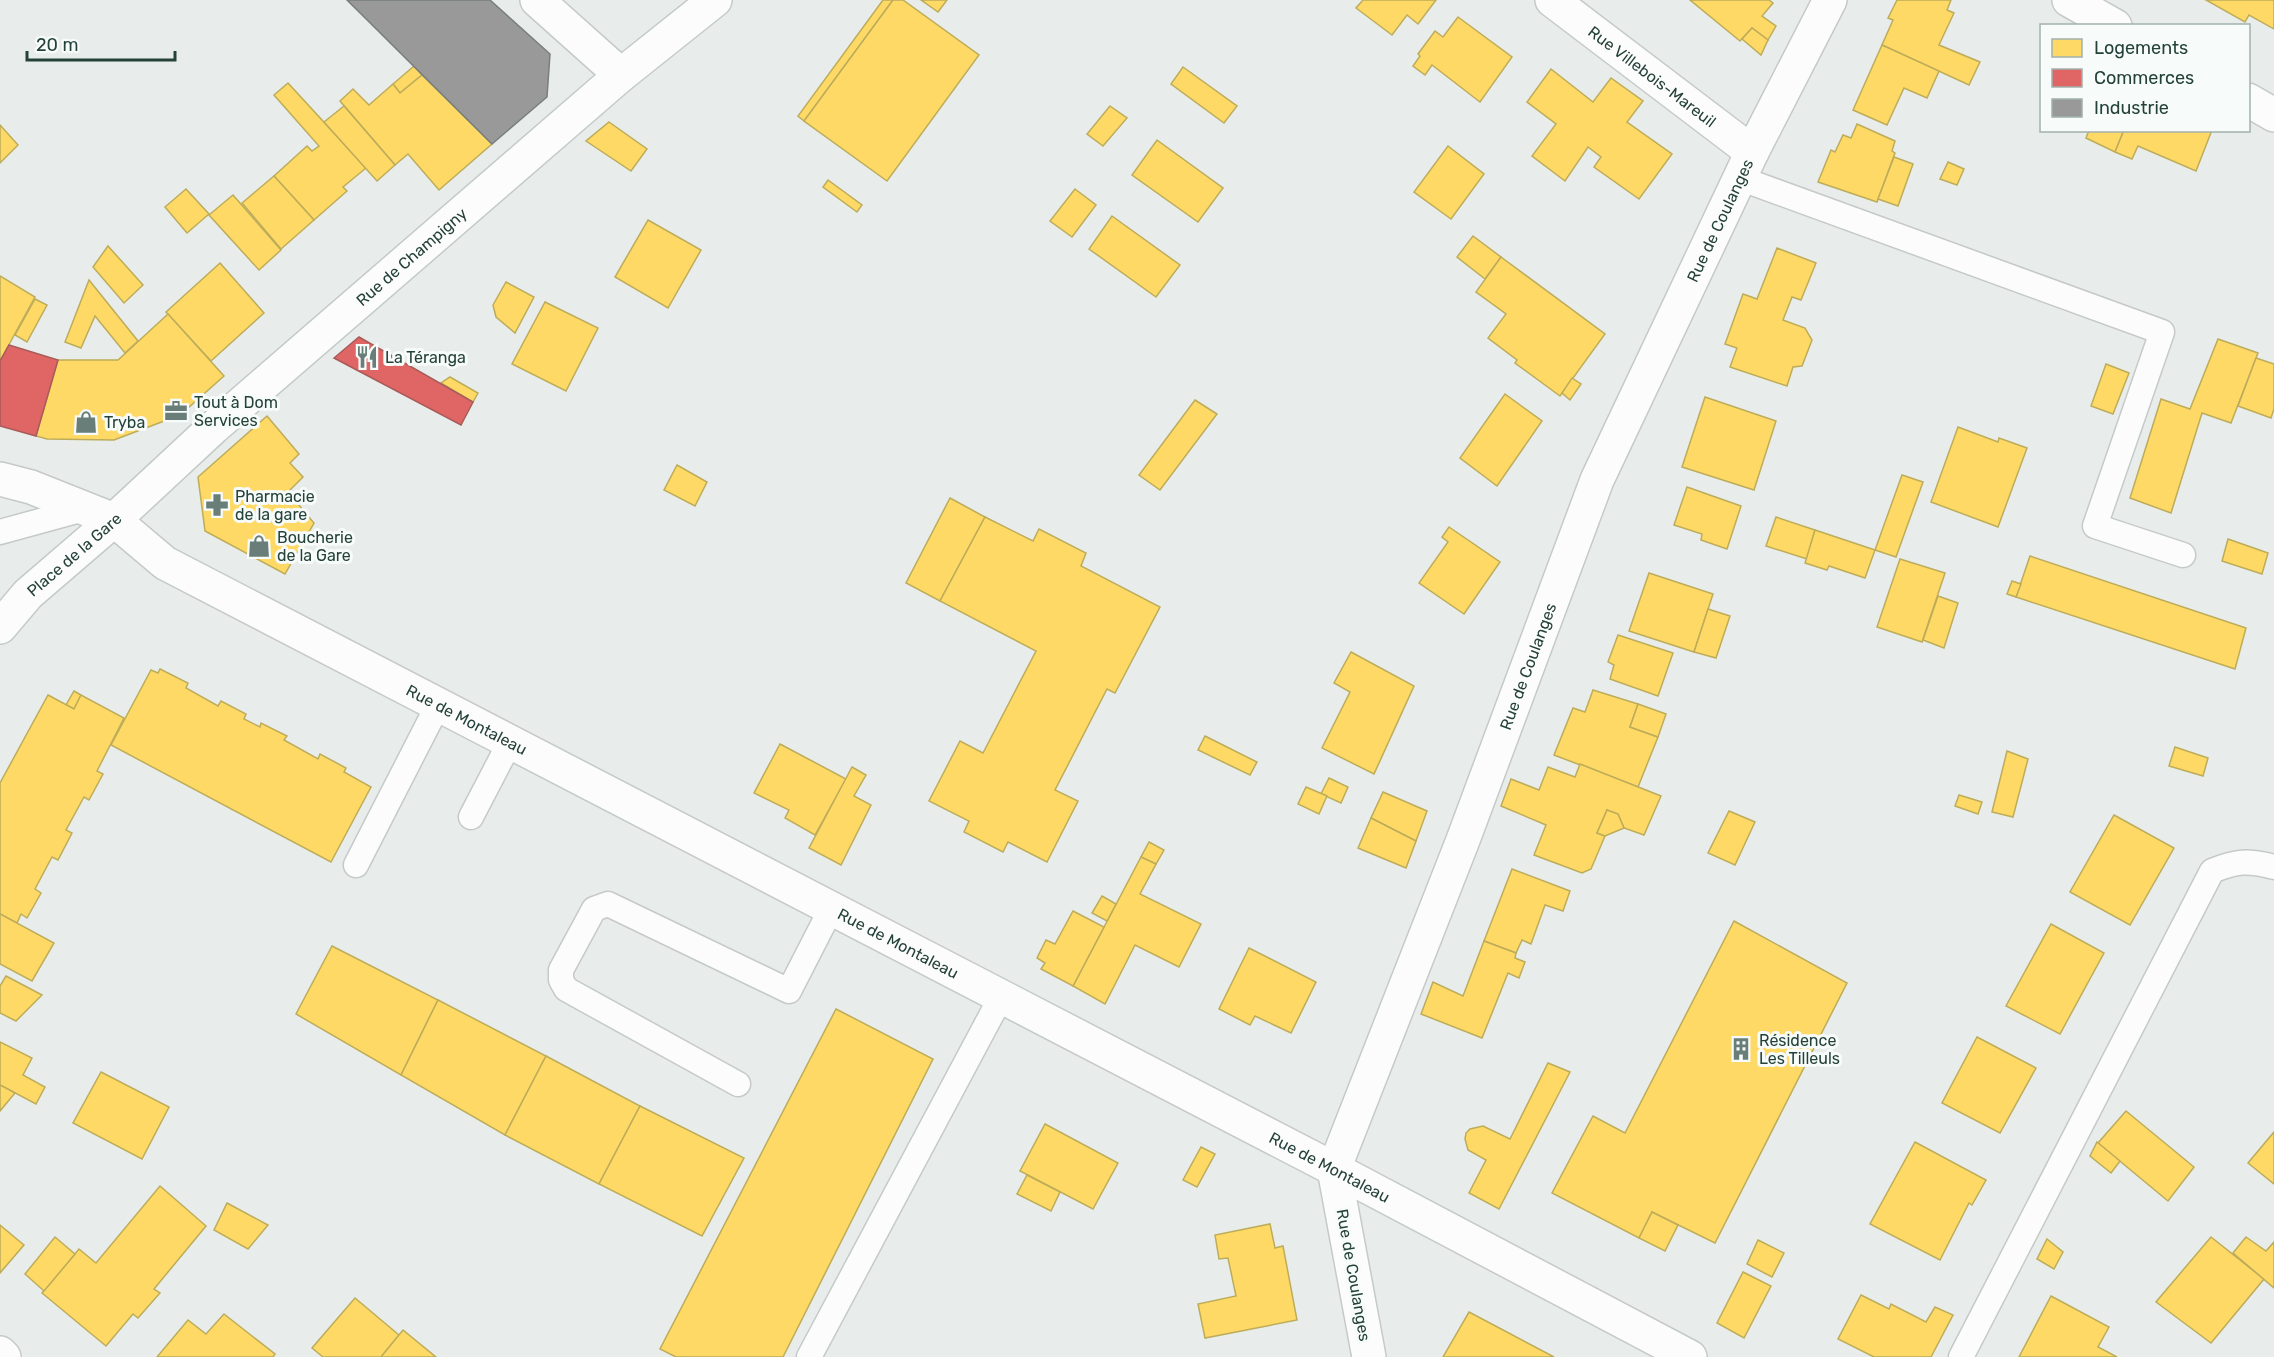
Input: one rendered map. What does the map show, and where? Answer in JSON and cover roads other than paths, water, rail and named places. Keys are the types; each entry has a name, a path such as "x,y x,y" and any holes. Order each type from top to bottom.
{"street":[{"path":"537,0 621,75"},
{"name":"Rue de Champigny","path":"114,520 222,420 621,75 715,0"},
{"name":"Rue Villebois-Mareuil","path":"1552,0 1745,165"},
{"name":"Rue de Coulanges","path":"1369,1357 1334,1169 1463,840 1597,480 1745,165 1830,0"},
{"path":"2069,0 2111,24"},
{"path":"2250,101 2274,115"},
{"name":"Place de la Gare","path":"0,479 31,487 114,520 28,594 0,627"},
{"name":"Rue de Montaleau","path":"114,520 165,562 1334,1169 1690,1357"},
{"path":"0,1353 4,1357"}],"lane":[{"path":"1745,165 2162,332 2096,526 2183,555"},
{"path":"0,532 84,509"},
{"path":"357,865 438,705"},
{"path":"471,817 510,742"},
{"path":"1961,1357 2212,871 2232,863 2253,861 2274,867"},
{"path":"738,1084 566,989 561,980 561,970 594,909 608,904 789,991 831,909"},
{"path":"809,1357 1001,997"}],"place":[{"name":"La Téranga","path":"367,357"},
{"name":"Tout à Dom Services","path":"176,411"},
{"name":"Tryba","path":"86,422"},
{"name":"Pharmacie de la gare","path":"217,505"},
{"name":"Boucherie de la Gare","path":"259,546"},
{"name":"Résidence Les Tilleuls","path":"1741,1049"}]}
